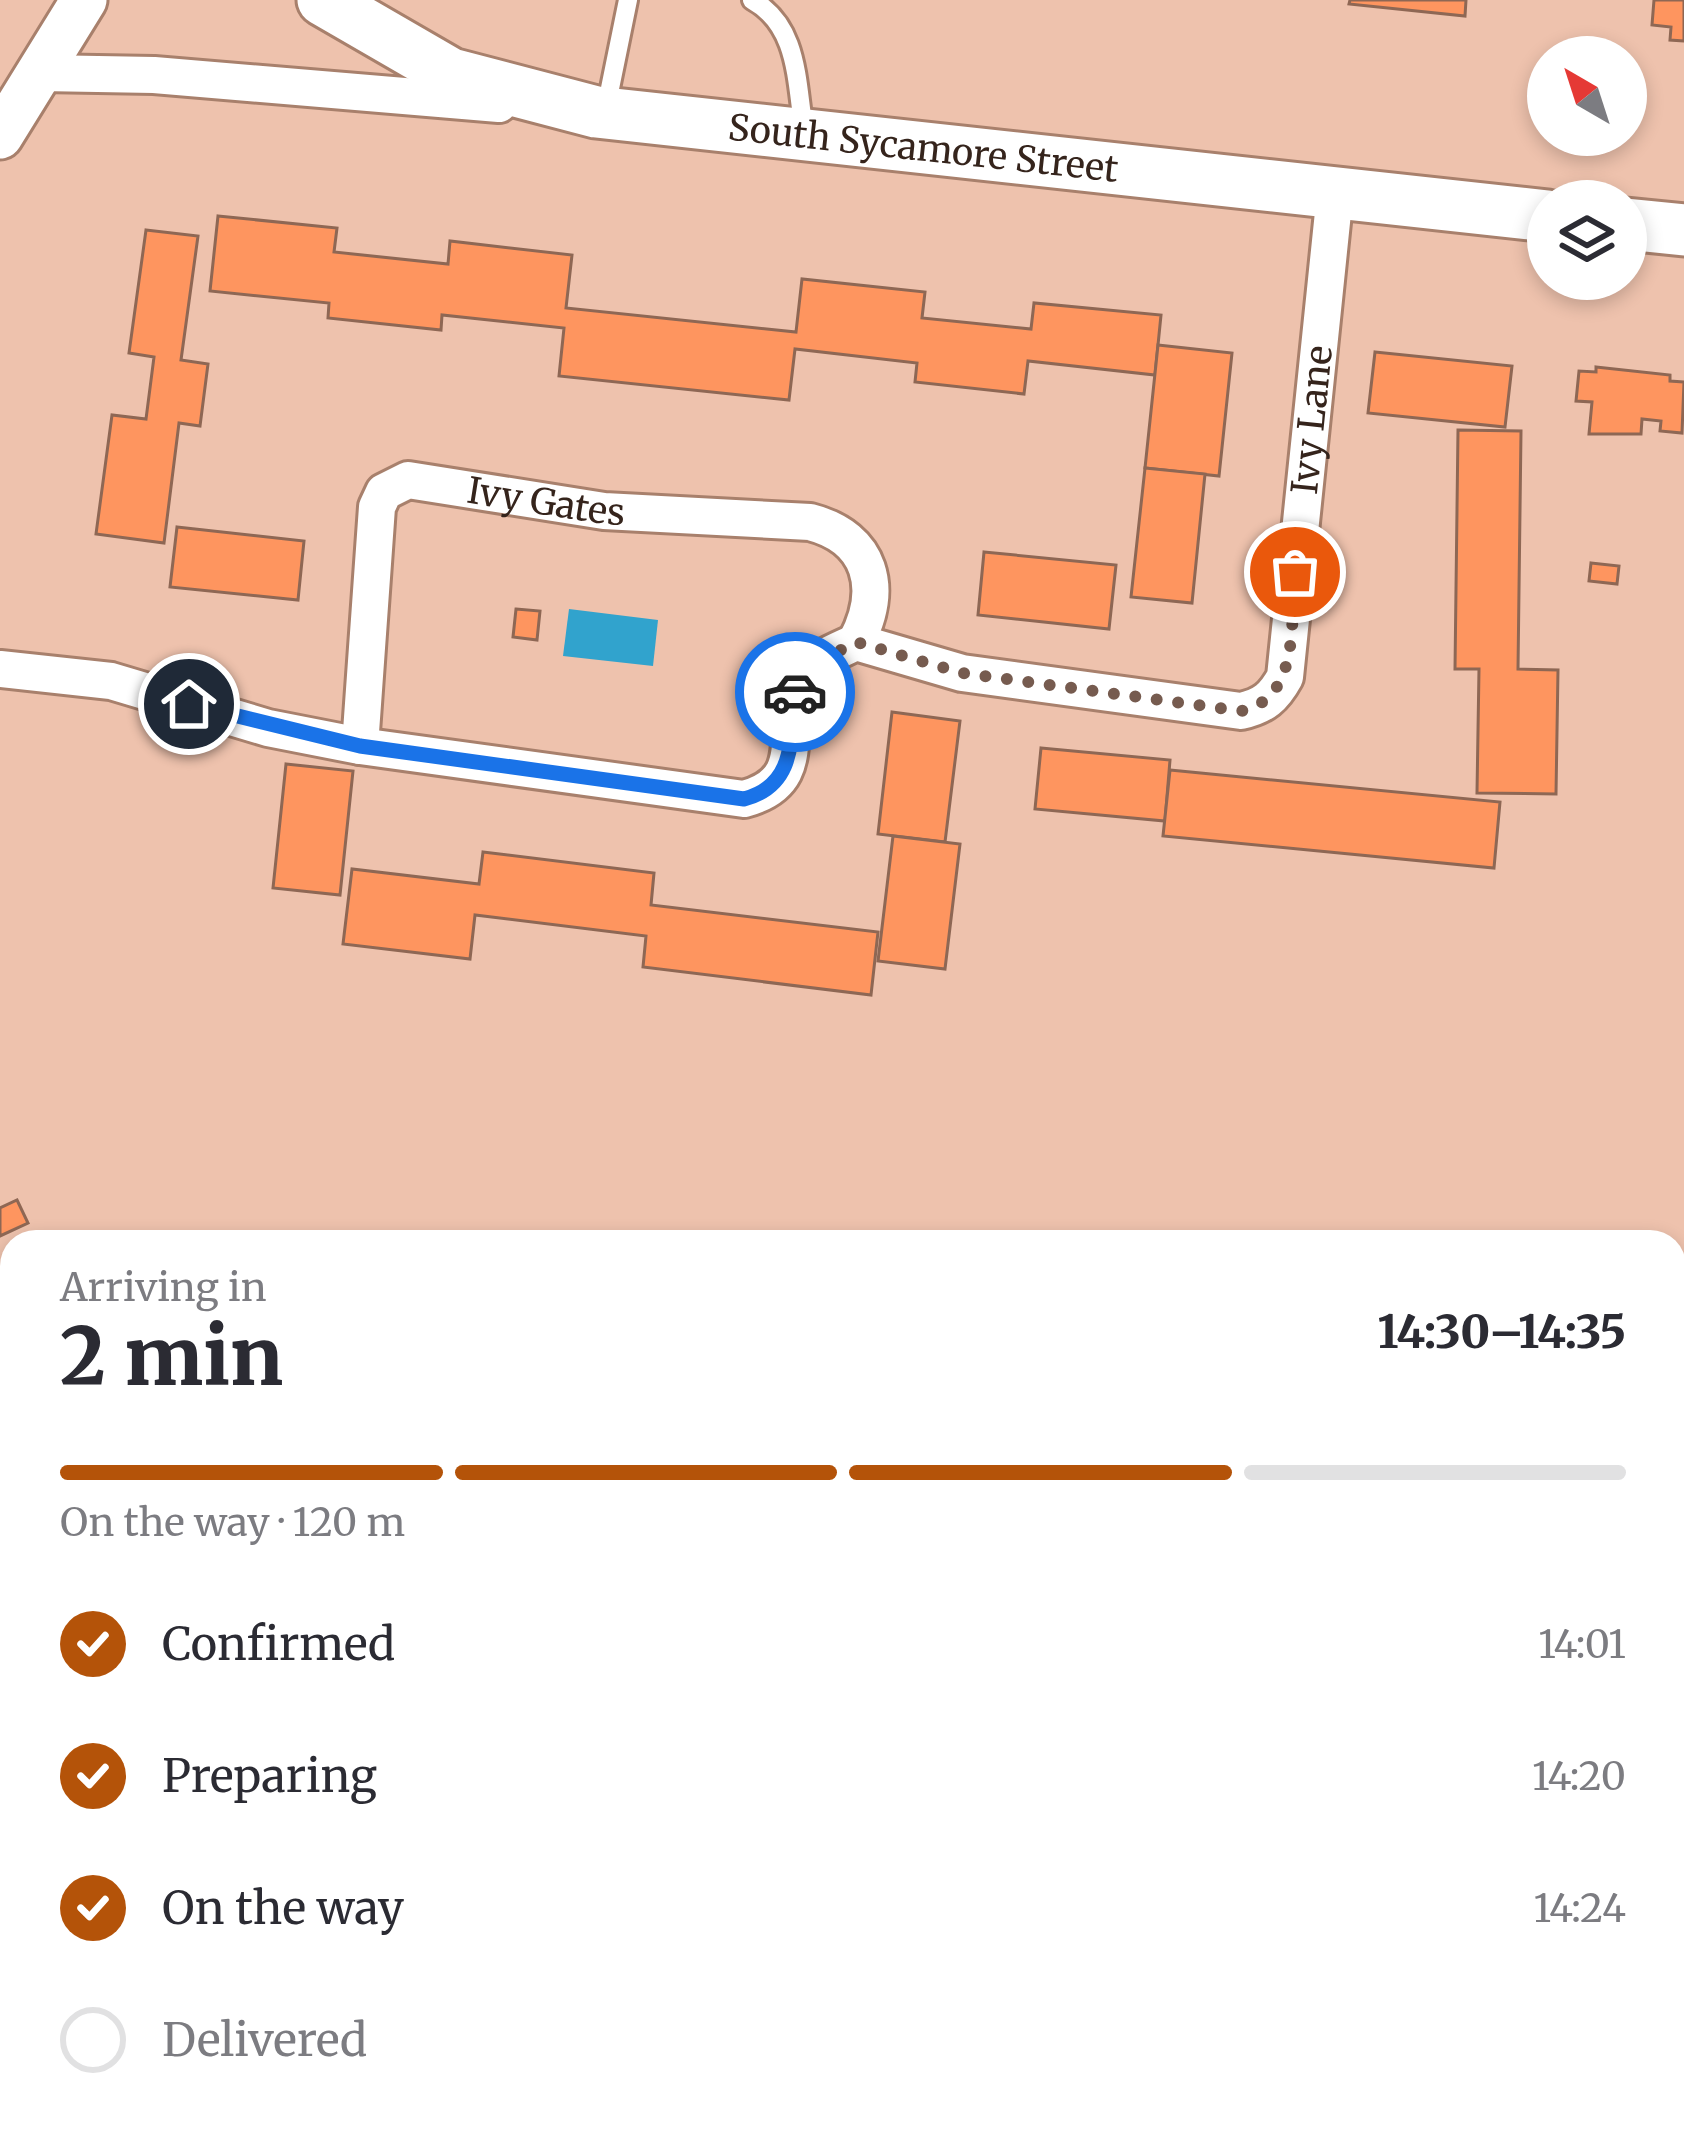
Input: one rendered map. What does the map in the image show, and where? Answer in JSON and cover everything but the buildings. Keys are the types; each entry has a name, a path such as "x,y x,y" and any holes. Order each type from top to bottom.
{"main road":[{"name":"South Sycamore Street","path":"323,0 451,74 601,113 1527,214"},
{"path":"1647,226 1684,230"}],"street":[{"path":"0,136 84,0"},
{"path":"41,73 154,75 601,113"},
{"name":"Ivy Lane","path":"856,642 962,673 1241,711 1275,695 1285,677 1335,193"},
{"name":"Ivy Gates","path":"360,746 376,507 384,492 408,480 604,511 835,528 855,543 868,564 873,589 869,616 856,642"},
{"path":"0,669 111,681 268,728 360,746 744,799 764,794 788,766 795,691 809,667 856,642"}],"lane":[{"path":"601,113 628,0"},
{"path":"752,0 770,10 789,35 804,135"}],"water":[{"path":"569,609 658,620 653,666 563,656"}],"way so far":[{"path":"795,692 809,667 856,642 962,673 1241,711 1258,708 1275,695 1285,677 1295,572"}],"route":[{"path":"189,704 268,728 360,746 744,799 764,794 788,766 795,692"}]}
